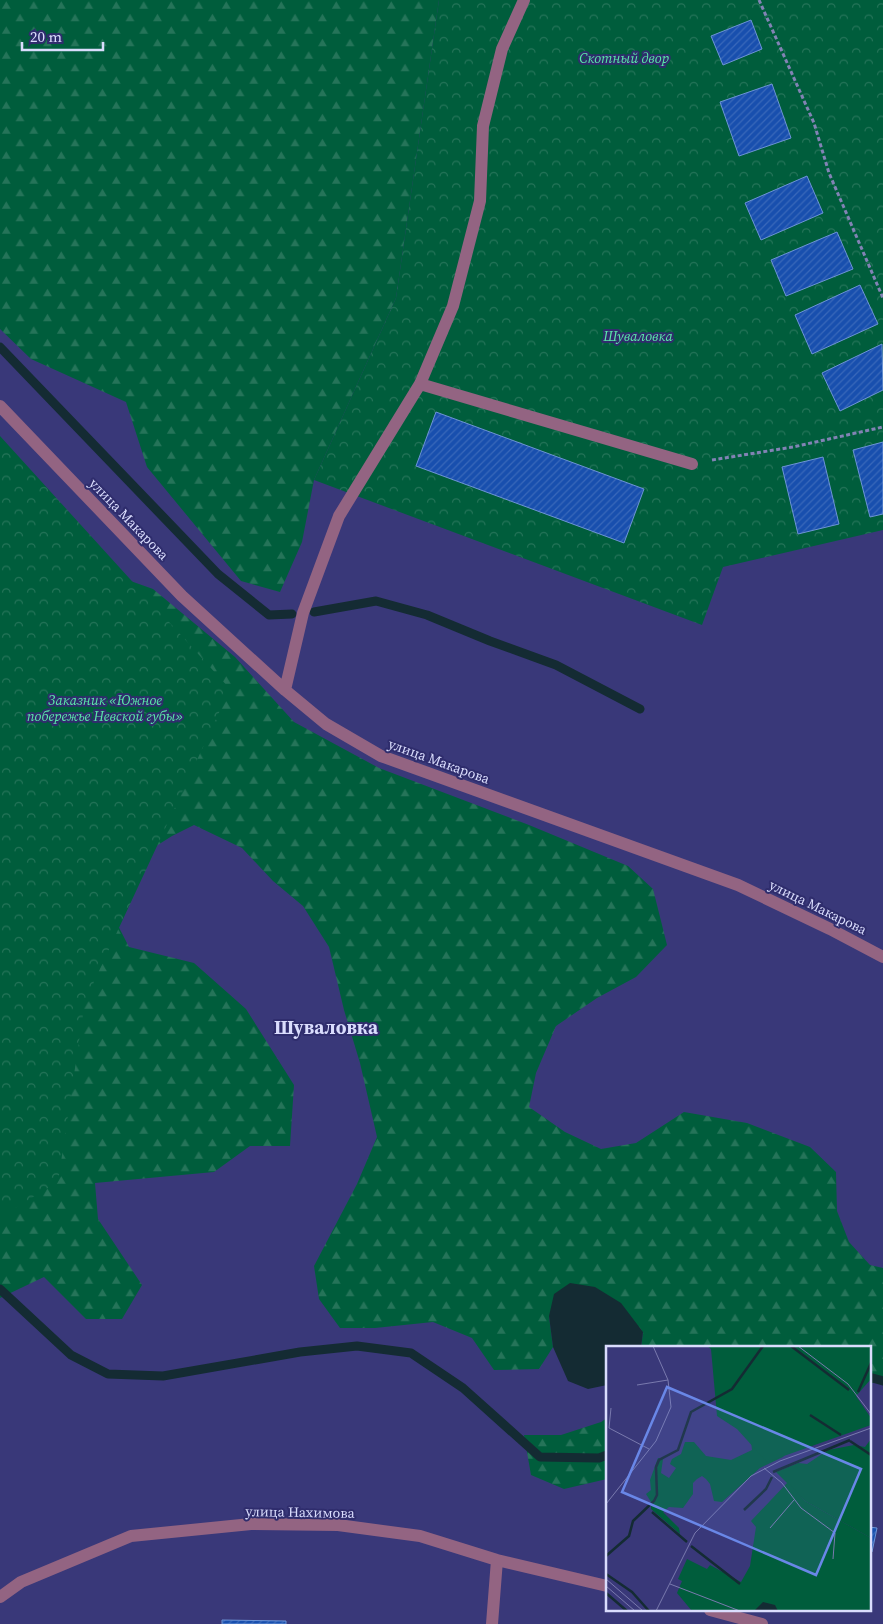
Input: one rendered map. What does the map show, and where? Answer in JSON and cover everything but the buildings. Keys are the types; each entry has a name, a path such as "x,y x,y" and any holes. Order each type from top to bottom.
{"street":[{"path":"285,690 303,613 339,516 420,384 453,306 480,202 483,126 502,49 524,0"},
{"path":"420,384 692,464"},
{"name":"улица Макарова","path":"0,406 182,596 285,690 326,724 381,756 738,885 830,929 883,957"},
{"name":"улица Нахимова","path":"0,1597 21,1582 131,1536 251,1524 338,1526 420,1536 496,1560 606,1586"},
{"path":"492,1624 496,1560"},
{"path":"717,1612 762,1624"}],"path":[{"path":"759,0 814,123 828,172 883,298"},
{"path":"692,464 793,447 883,427"}],"green space":[{"path":"0,0 439,0 396,298 314,480 302,542 280,592 241,581 147,467 126,402 31,359 0,329"},
{"name":"Шуваловка","path":"439,0 883,0 883,530 723,567 702,625 314,480 396,298"},
{"name":"Заказник «Южное побережье Невской губы»","path":"0,436 230,689 85,1001 58,1182 0,1217"},
{"path":"83,564 153,589 235,657 294,722 379,768 529,825 628,866 653,889 667,945 636,977 597,998 556,1026 536,1073 529,1107 565,1132 601,1149 636,1143 684,1112 747,1123 810,1147 836,1172 837,1211 849,1242 870,1265 883,1268 883,1377 870,1384 870,1346 641,1346 643,1332 549,1316 553,1347 539,1369 494,1370 472,1338 433,1322 375,1328 340,1328 319,1299 314,1266 357,1184 377,1137 360,1063 344,1010 329,947 303,906 273,881 242,848 194,825 172,836 134,860"},
{"path":"0,594 90,871 129,947 194,963 246,1009 294,1085 290,1146 250,1146 214,1172 95,1183 98,1219 142,1285 122,1319 86,1319 44,1277 0,1298"},
{"path":"606,1419 606,1479 564,1489 531,1475 524,1435 561,1435"}],"water":[{"path":"570,1283 595,1287 621,1303 643,1332 641,1346 606,1346 606,1385 588,1389 568,1381 553,1347 549,1316 554,1294"}],"waterway":[{"path":"0,347 218,574 269,615 292,614"},
{"path":"314,612 376,601 427,615 556,665 640,709"},
{"path":"0,1289 71,1355 108,1374 163,1376 300,1352 357,1346 411,1353 463,1388 540,1457 599,1458 606,1455"},
{"path":"870,1377 883,1381"}],"district":[{"name":"Шуваловка","path":"326,1027"}],"park label":[{"name":"Скотный двор","path":"624,58"}]}
